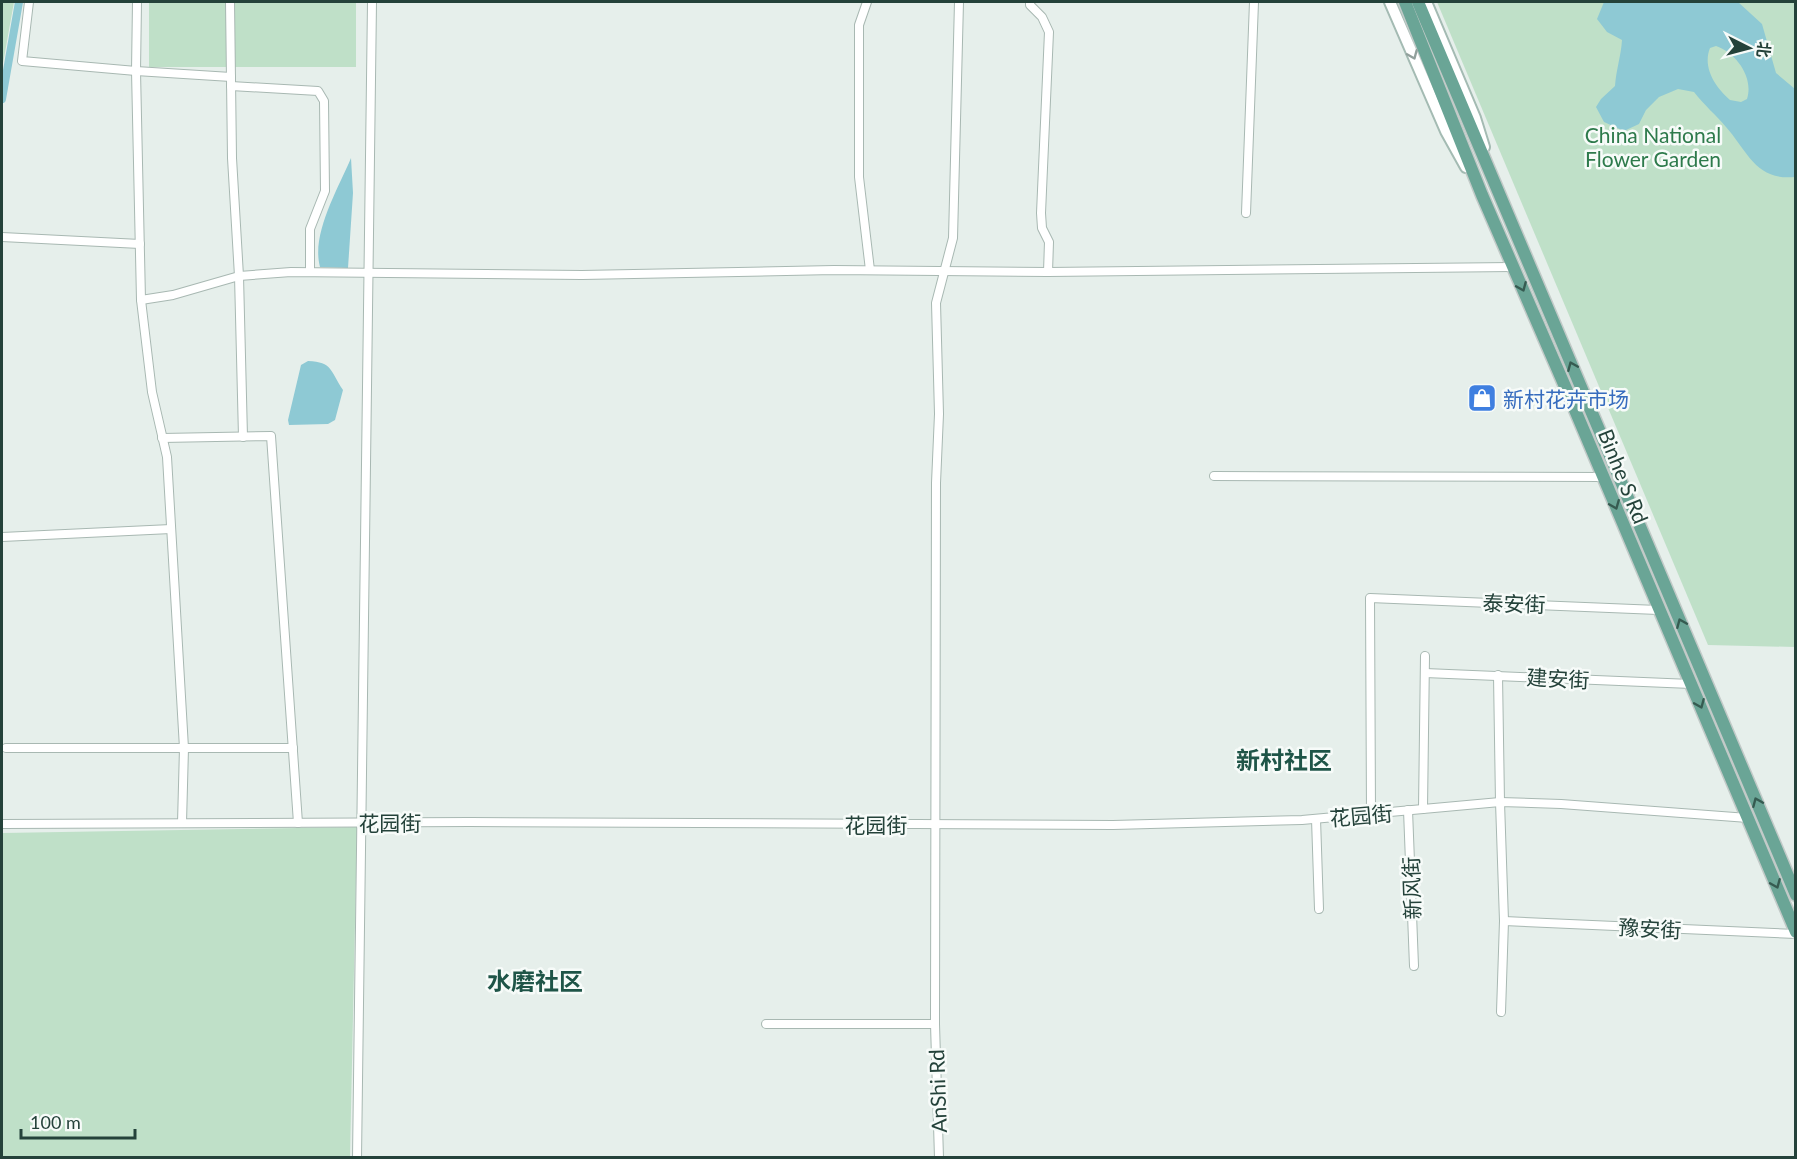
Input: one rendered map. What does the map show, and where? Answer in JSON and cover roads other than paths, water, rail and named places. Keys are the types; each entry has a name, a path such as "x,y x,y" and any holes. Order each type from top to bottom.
{"main road":[{"path":"1390,2 1446,131 1482,195"},
{"name":"Binhe S Rd","path":"1405,2 1482,195 1796,933"},
{"name":"Binhe S Rd","path":"1418,2 1796,895"},
{"path":"1426,2 1475,118 1497,187"},
{"path":"1625,530 1639,524"}],"street":[{"path":"29,2 22,61 231,77"},
{"path":"137,2 136,71 141,300 152,392 167,458 184,748 182,823"},
{"path":"230,2 232,158 239,276 243,437"},
{"path":"357,1158 372,2"},
{"path":"867,2 859,25 859,177 870,270"},
{"name":"AnShi Rd","path":"939,1158 935,1024 936,483 939,414 936,303 953,237 959,2"},
{"path":"1030,2 1030,5 1042,17 1049,32 1041,213 1042,228 1049,242 1048,272"},
{"path":"1246,213 1254,2"},
{"path":"231,86 318,91 324,101 325,191 310,229 310,272"},
{"path":"2,237 140,244"},
{"path":"141,300 173,295 239,276 310,272 582,275 870,270 1048,272 1513,267"},
{"path":"162,438 271,436 298,823"},
{"path":"1214,476 1603,477"},
{"path":"2,537 171,529"},
{"name":"泰安街","path":"1371,814 1370,598 1658,610"},
{"path":"1423,809 1425,656"},
{"name":"建安街","path":"1425,673 1691,684"},
{"path":"1498,675 1504,921 1501,1012"},
{"path":"6,748 292,748"},
{"name":"花园街","path":"2,824 1113,825 1316,819 1500,802 1562,804 1748,818"},
{"name":"新风街","path":"1408,810 1414,966"},
{"path":"1316,819 1319,909"},
{"name":"豫安街","path":"1504,921 1796,933"},
{"path":"766,1024 935,1024"}],"water":[{"path":"1604,2 1738,2 1762,24 1776,73 1795,89 1795,177 1782,177 1762,170 1694,92 1678,89 1659,97 1646,110 1639,124 1624,131 1604,122 1596,107 1615,86 1622,40 1607,32 1597,19","holes":["1716,46 1736,60 1746,74 1747,99 1741,102 1730,100 1715,84 1709,70 1710,48"]},
{"path":"351,158 353,193 348,268 320,267 318,254 322,226"},
{"path":"308,361 327,366 343,390 335,420 328,424 289,425 288,420 301,365"}],"waterway":[{"path":"2,99 19,2"}],"place":[{"name":"新村花卉市场","path":"1482,398"}],"district":[{"name":"新村社区","path":"1284,759"},
{"name":"水磨社区","path":"535,980"}],"park label":[{"name":"China National Flower Garden","path":"1653,146"}]}
